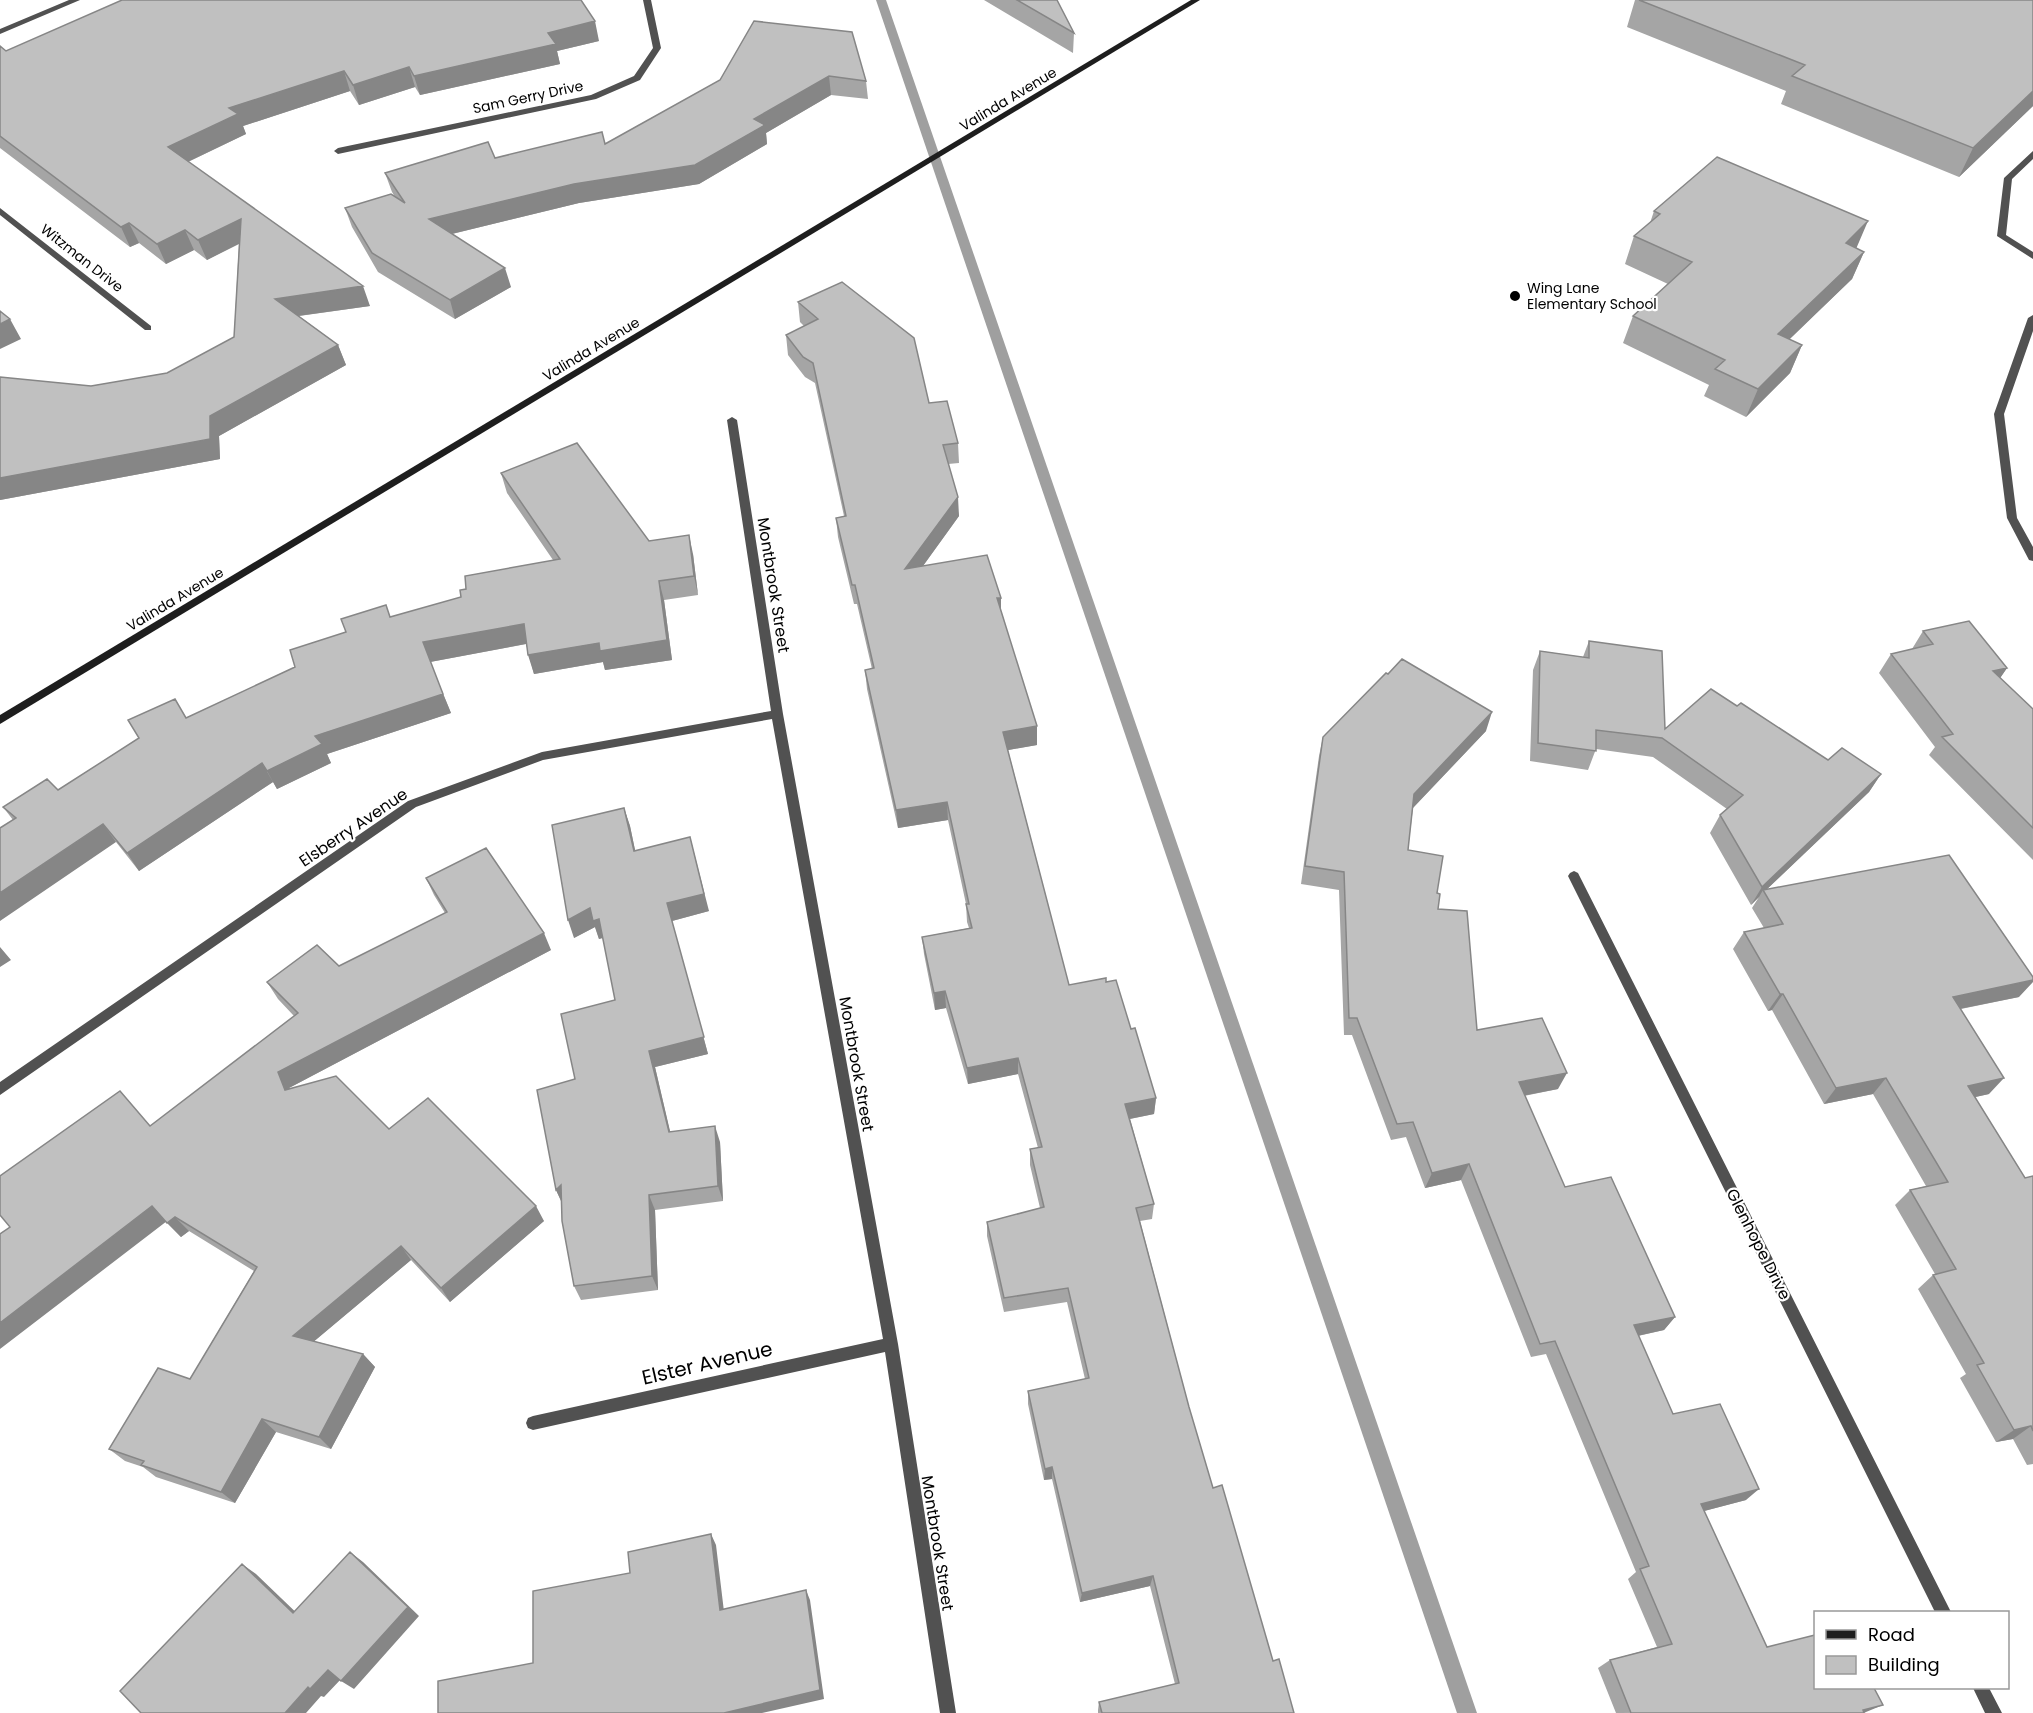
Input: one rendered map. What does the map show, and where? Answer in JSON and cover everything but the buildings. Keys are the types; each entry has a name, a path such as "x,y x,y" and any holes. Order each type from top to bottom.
{"main road":[{"name":"Valinda Avenue","path":"0,720 1196,0"}],"street":[{"path":"0,32 76,0"},
{"name":"Sam Gerry Drive","path":"338,151 593,96 637,78 657,48 647,0"},
{"path":"2033,154 2008,178 2001,236 2033,256"},
{"name":"Witzman Drive","path":"0,211 148,328"},
{"path":"2033,318 1999,414 2012,518 2033,557"},
{"name":"Montbrook Street","path":"732,420 777,714 891,1344 948,1713"},
{"name":"Elsberry Avenue","path":"0,1089 412,804 542,756 777,714"},
{"name":"Glenhope Drive","path":"1574,876 1942,1611"},
{"name":"Elster Avenue","path":"533,1424 891,1344"},
{"path":"1982,1689 1994,1713"}],"waterway":[{"path":"881,0 1467,1713"}],"place":[{"name":"Wing Lane Elementary School","path":"1515,296"}]}
